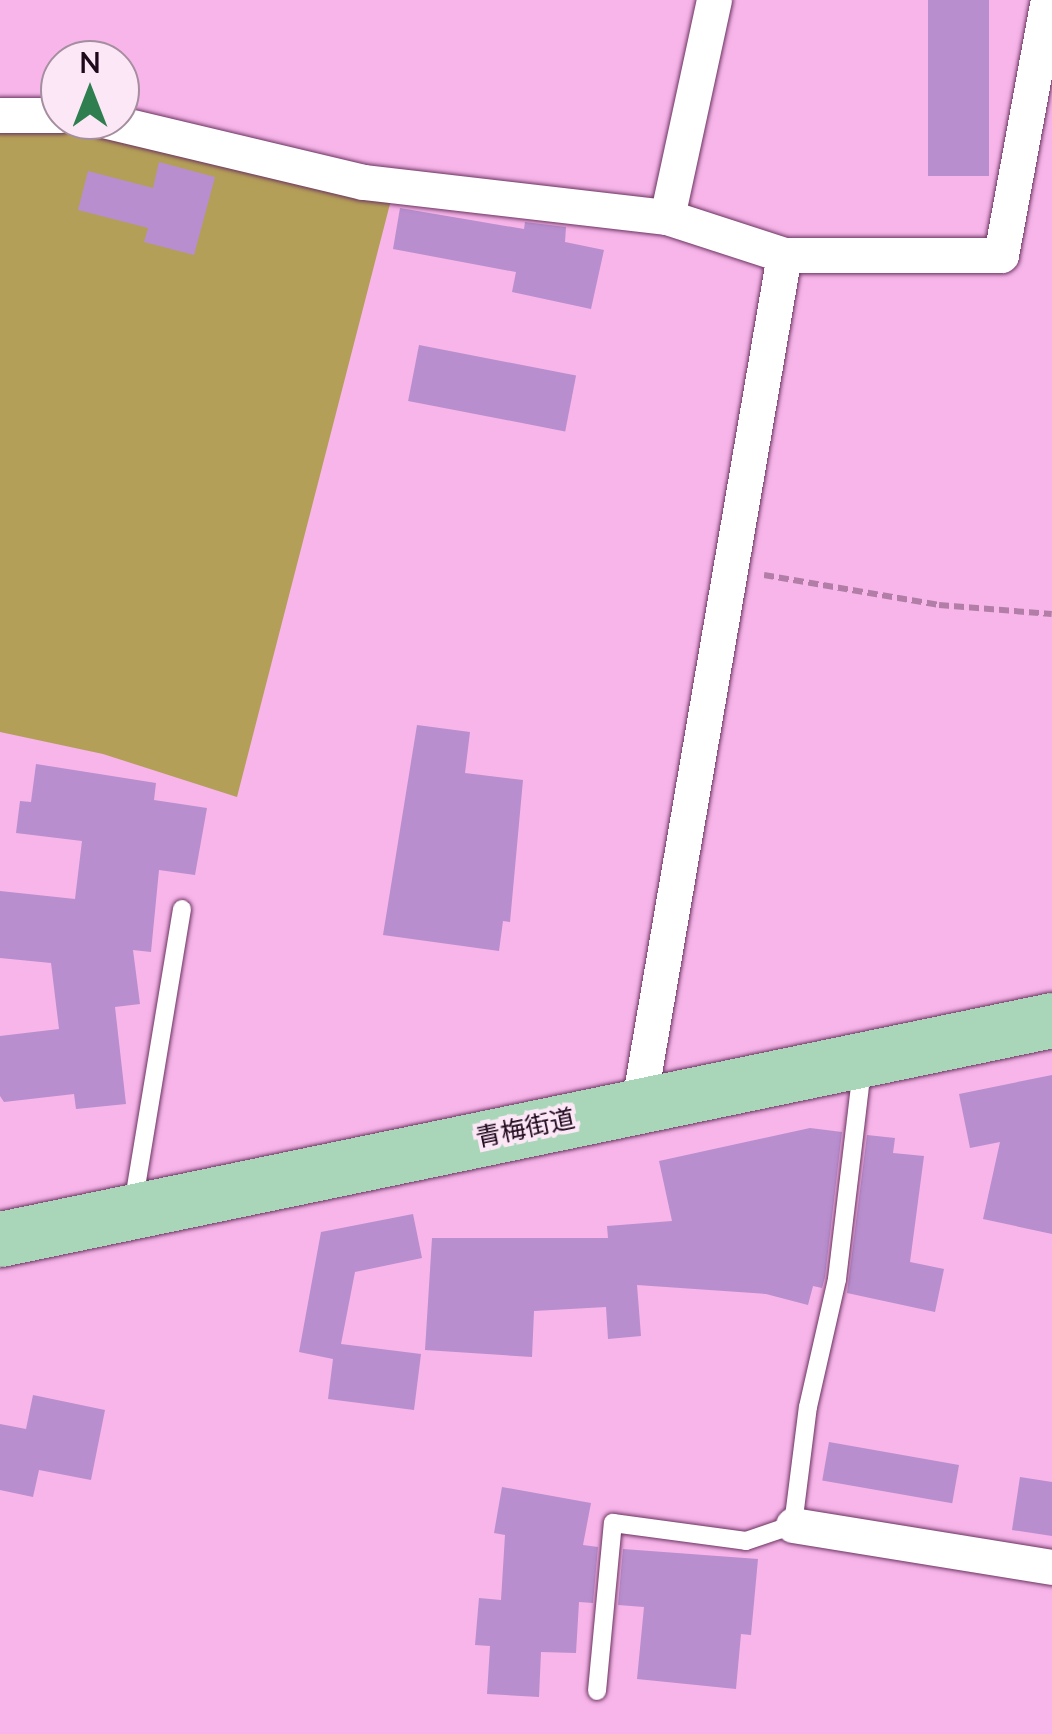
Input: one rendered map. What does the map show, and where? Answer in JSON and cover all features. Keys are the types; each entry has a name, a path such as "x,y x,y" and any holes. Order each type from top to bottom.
{"main road":[{"name":"青梅街道","path":"0,1239 639,1102 1052,1020"}],"street":[{"path":"668,217 714,0"},
{"path":"140,129 363,182 668,217 784,255 1001,255 1048,0"},
{"path":"0,115 40,116"},
{"path":"639,1102 784,255"},
{"path":"793,1524 1052,1566"}],"lane":[{"path":"132,1212 182,909"},
{"path":"597,1691 613,1523 746,1541 793,1524 808,1407 838,1279 863,1058"}],"path":[{"path":"728,569 938,604 1052,614"}],"shaded area":[{"path":"0,131 40,132 40,140 116,140 391,200 237,797 103,754 0,732"}],"building":[{"path":"928,0 989,0 989,176 928,176"},
{"path":"159,162 215,177 194,255 144,242 148,228 78,210 88,171 153,188"},
{"path":"400,208 524,229 525,222 566,227 565,242 604,250 591,309 512,292 516,272 393,249"},
{"path":"419,345 576,376 565,431 408,401"},
{"path":"417,725 470,732 465,773 523,780 510,922 503,921 499,951 383,935"},
{"path":"36,764 156,783 154,800 207,808 195,875 159,870 151,952 133,950 140,1004 115,1007 126,1104 76,1109 74,1094 4,1102 0,1096 0,1036 59,1029 51,963 0,958 0,891 75,899 82,841 16,833 20,801 31,802"},
{"path":"1052,1075 1052,1234 983,1219 1000,1142 970,1148 959,1094"},
{"path":"810,1128 842,1132 825,1277 822,1288 813,1286 808,1305 766,1294 637,1285 641,1336 608,1339 606,1307 534,1311 532,1357 425,1350 432,1238 608,1238 607,1226 672,1221 659,1161"},
{"path":"867,1135 895,1138 893,1153 924,1156 910,1262 944,1269 935,1312 847,1293"},
{"path":"413,1214 422,1258 355,1272 341,1344 421,1354 414,1410 328,1399 333,1359 299,1352 321,1232"},
{"path":"33,1395 105,1410 91,1480 39,1470 33,1497 0,1490 0,1424 26,1429"},
{"path":"829,1442 959,1465 952,1503 822,1480"},
{"path":"1020,1477 1052,1482 1052,1536 1012,1530"},
{"path":"502,1487 591,1503 583,1545 598,1547 593,1603 579,1602 576,1653 541,1652 539,1697 487,1694 490,1646 475,1645 479,1598 501,1600 505,1535 494,1533"},
{"path":"623,1549 758,1559 751,1635 741,1634 736,1689 637,1679 644,1607 618,1605"}]}
